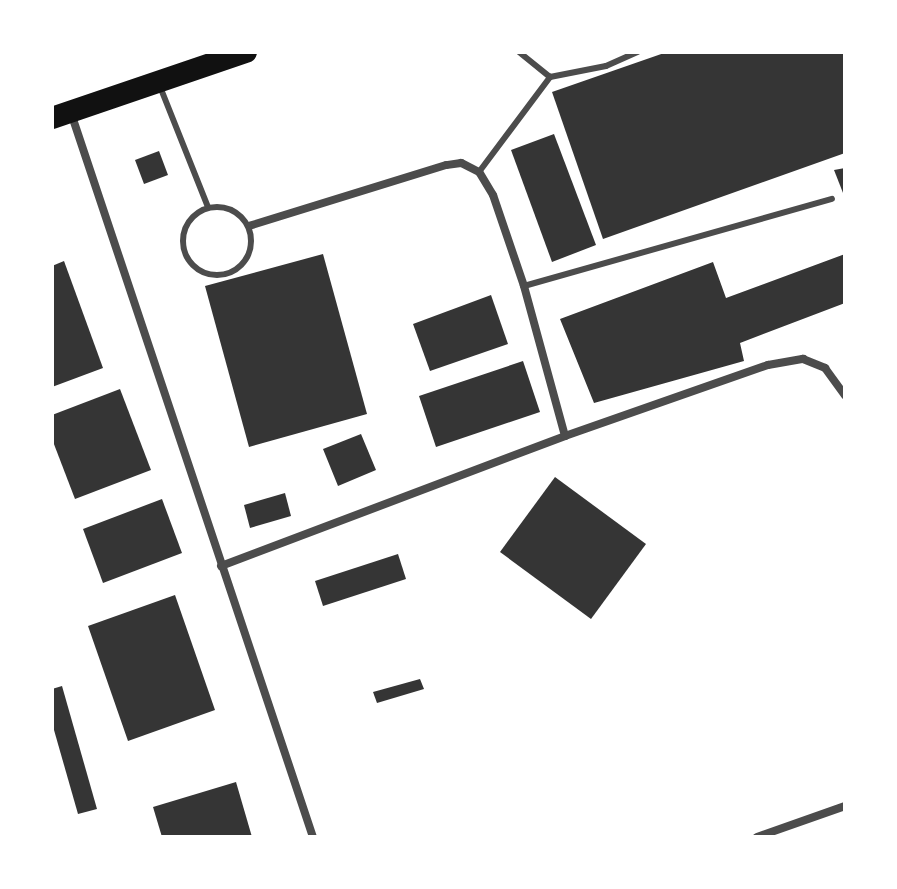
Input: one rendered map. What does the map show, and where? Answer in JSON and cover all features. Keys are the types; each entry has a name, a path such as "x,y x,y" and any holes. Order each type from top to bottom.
{"highway":[{"path":"61,114 246,52"}],"street":[{"path":"61,114 313,837"},
{"path":"249,226 446,165 461,163 479,172 493,195 524,286 565,436"},
{"path":"221,566 565,436 768,365 803,359 825,368 845,396"},
{"path":"757,837 845,806"}],"lane":[{"path":"519,52 550,77"},
{"path":"479,172 550,77 606,66 638,52"},
{"path":"159,83 208,207"},
{"path":"524,286 832,199"},
{"path":"208,207 232,210 249,226 252,238 246,261 226,275 202,273 192,266 183,244 189,221 208,207"}],"building":[{"path":"667,52 845,52 845,153 603,239 552,92"},
{"path":"554,134 596,245 552,262 511,150"},
{"path":"159,151 168,175 144,184 135,160"},
{"path":"845,168 845,198 834,170"},
{"path":"323,254 367,414 249,447 205,286"},
{"path":"845,254 845,303 740,343 744,361 594,403 560,319 713,262 726,298"},
{"path":"64,261 103,368 52,387 52,266"},
{"path":"491,295 508,344 430,371 413,324"},
{"path":"523,361 540,412 436,447 419,396"},
{"path":"120,389 151,470 75,499 52,439 52,415"},
{"path":"361,434 376,470 338,486 323,449"},
{"path":"555,477 646,544 591,619 500,552"},
{"path":"285,493 291,516 250,528 244,505"},
{"path":"162,499 182,553 103,583 83,529"},
{"path":"398,554 406,579 323,606 315,581"},
{"path":"175,595 215,710 128,741 88,626"},
{"path":"420,679 424,689 377,703 373,692"},
{"path":"62,686 97,809 78,814 52,723 52,689"},
{"path":"236,782 252,837 162,837 153,807"}]}
